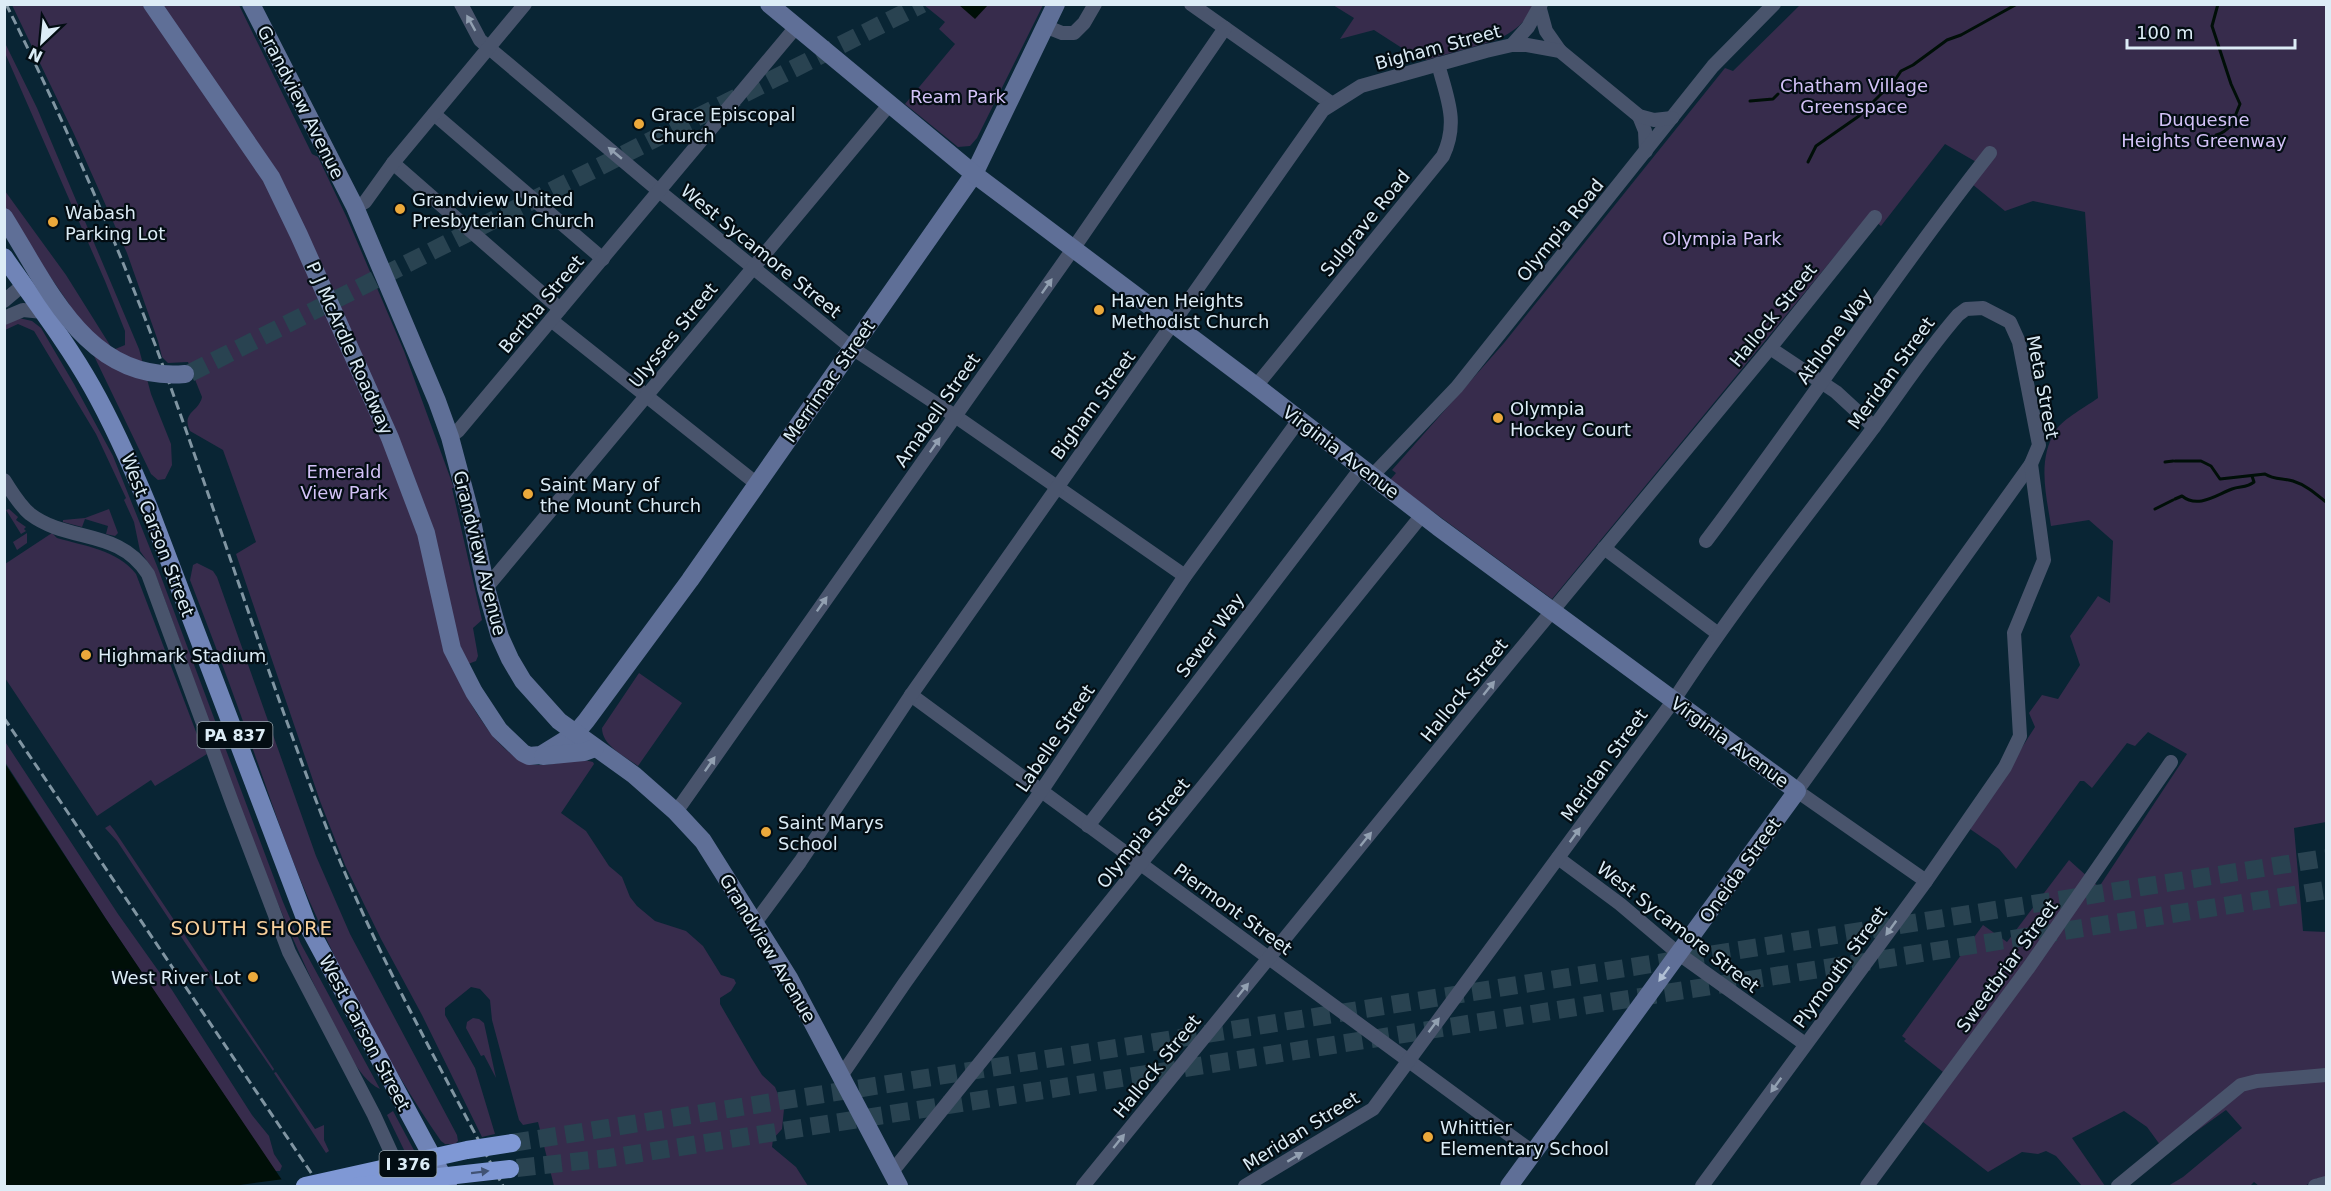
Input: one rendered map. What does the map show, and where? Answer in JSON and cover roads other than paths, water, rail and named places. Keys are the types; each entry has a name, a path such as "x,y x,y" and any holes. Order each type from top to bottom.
{"highway":[{"name":"I 376","path":"305,1186 467,1150 512,1143"},
{"name":"I 376","path":"359,1186 510,1169"}],"main road":[{"name":"West Carson Street","path":"4,257 59,334 92,387 123,447 149,508 308,926 448,1186"}],"street":[{"name":"P J McArdle Roadway","path":"152,4 271,177 299,235 390,438 426,533 452,649 474,692 499,730 517,748 529,756 541,755"},
{"name":"Grandview Avenue","path":"251,4 355,207 450,437 471,516 486,588 500,637 510,659 536,696 559,722 633,775 676,812 703,841 789,978 895,1180"},
{"name":"West Sycamore Street","path":"461,4 480,40 489,48 659,191 852,348 955,416 1185,576"},
{"path":"355,207 365,202 393,163 525,4"},
{"name":"Virginia Avenue","path":"769,4 974,174 1256,386 1422,515 1797,791 1926,881"},
{"path":"1054,12 1062,33 1074,33 1084,23 1095,4"},
{"path":"1191,4 1331,103"},
{"name":"Olympia Road","path":"1367,471 1457,387 1713,66 1774,4"},
{"path":"1512,45 1528,27 1540,7"},
{"path":"1540,7 1546,31 1560,51"},
{"name":"Merrimac Street","path":"575,734 690,579 974,174 1054,12"},
{"name":"Bertha Street","path":"450,437 458,431 796,27"},
{"name":"Amabell Street","path":"676,812 1073,249 1225,28"},
{"name":"Bigham Street","path":"755,923 800,862 911,695 1311,125 1331,103 1361,86 1438,64 1512,45 1535,45 1560,51 1639,116"},
{"name":"Sulgrave Road","path":"1256,386 1443,156 1450,137 1453,118 1438,64"},
{"name":"Ulysses Street","path":"486,588 889,105"},
{"path":"434,114 603,259"},
{"path":"1639,116 1654,120 1672,118"},
{"path":"1639,116 1645,131 1646,151"},
{"name":"Athlone Way","path":"1706,541 1943,213 1990,153"},
{"path":"393,163 646,397 757,484"},
{"path":"4,217 64,312 95,348 118,363 135,370 160,375 188,373"},
{"name":"Hallock Street","path":"1083,1186 1875,217"},
{"path":"4,301 23,285"},
{"name":"Meridan Street","path":"1245,1186 1370,1113 1674,700 1717,633 1903,389 1920,360 1958,315 1966,309 1983,308"},
{"name":"Meta Street","path":"1983,308 2010,322 2019,342 2039,446 2031,464 2044,560 2014,633 2020,736 2005,767"},
{"path":"4,318 23,310 43,312"},
{"path":"1770,348 1848,402 1874,427"},
{"name":"Labelle Street","path":"842,1077 904,984 1042,790 1185,576 1299,420"},
{"name":"Oneida Street","path":"1509,1186 1797,791 2031,464"},
{"name":"Sewer Way","path":"1088,826 1367,471"},
{"path":"4,480 22,506 36,518 51,525 118,545 135,557 148,574 290,952 374,1115 407,1186"},
{"name":"Olympia Street","path":"895,1180 1141,865 1422,515"},
{"path":"1604,548 1717,633"},
{"name":"Piermont Street","path":"911,695 1534,1153"},
{"path":"541,755 575,734"},
{"path":"541,755 554,756 584,752 595,748"},
{"name":"Sweetbriar Street","path":"1867,1186 2029,967 2171,762"},
{"name":"Plymouth Street","path":"1702,1186 1926,881 2005,767"},
{"name":"West Sycamore Street","path":"1558,858 1620,904 1679,954 1805,1044"},
{"path":"2118,1186 2241,1085 2257,1081 2326,1076"}],"waterway":[{"path":"1808,162 1816,146 1859,116 1901,71 1947,40 1961,35 2017,4"},
{"path":"2216,135 2229,127 2240,104 2212,26 2218,4"},
{"path":"1750,101 1773,99 1778,94"},
{"path":"2165,462 2173,461"},
{"path":"2175,461 2201,461 2211,466 2220,479 2265,474 2293,481 2307,487 2326,502"},
{"path":"2175,499 2182,496 2194,501 2207,500 2251,484 2254,482 2252,476"},
{"path":"2155,509 2173,500"}],"tunnel":[{"path":"190,373 922,4"},
{"path":"512,1143 2326,858"},
{"path":"517,1168 609,1158 2326,890"}],"railway":[{"path":"6,4 104,217 156,347 284,713 329,834 389,969 503,1186"},
{"path":"4,718 320,1186"}],"place":[{"name":"Grace Episcopal Church","path":"639,124"},
{"name":"Grandview United Presbyterian Church","path":"400,209"},
{"name":"Wabash Parking Lot","path":"53,222"},
{"name":"Haven Heights Methodist Church","path":"1099,310"},
{"name":"Olympia Hockey Court","path":"1498,418"},
{"name":"Saint Mary of the Mount Church","path":"528,494"},
{"name":"Highmark Stadium","path":"86,655"},
{"name":"Saint Marys School","path":"766,832"},
{"name":"West River Lot","path":"253,977"},
{"name":"Whittier Elementary School","path":"1428,1137"}],"district":[{"name":"SOUTH SHORE","path":"252,928"}],"park label":[{"name":"Chatham Village Greenspace","path":"1854,95"},
{"name":"Ream Park","path":"958,96"},
{"name":"Duquesne Heights Greenway","path":"2204,129"},
{"name":"Olympia Park","path":"1722,238"},
{"name":"Emerald View Park","path":"344,481"}]}
